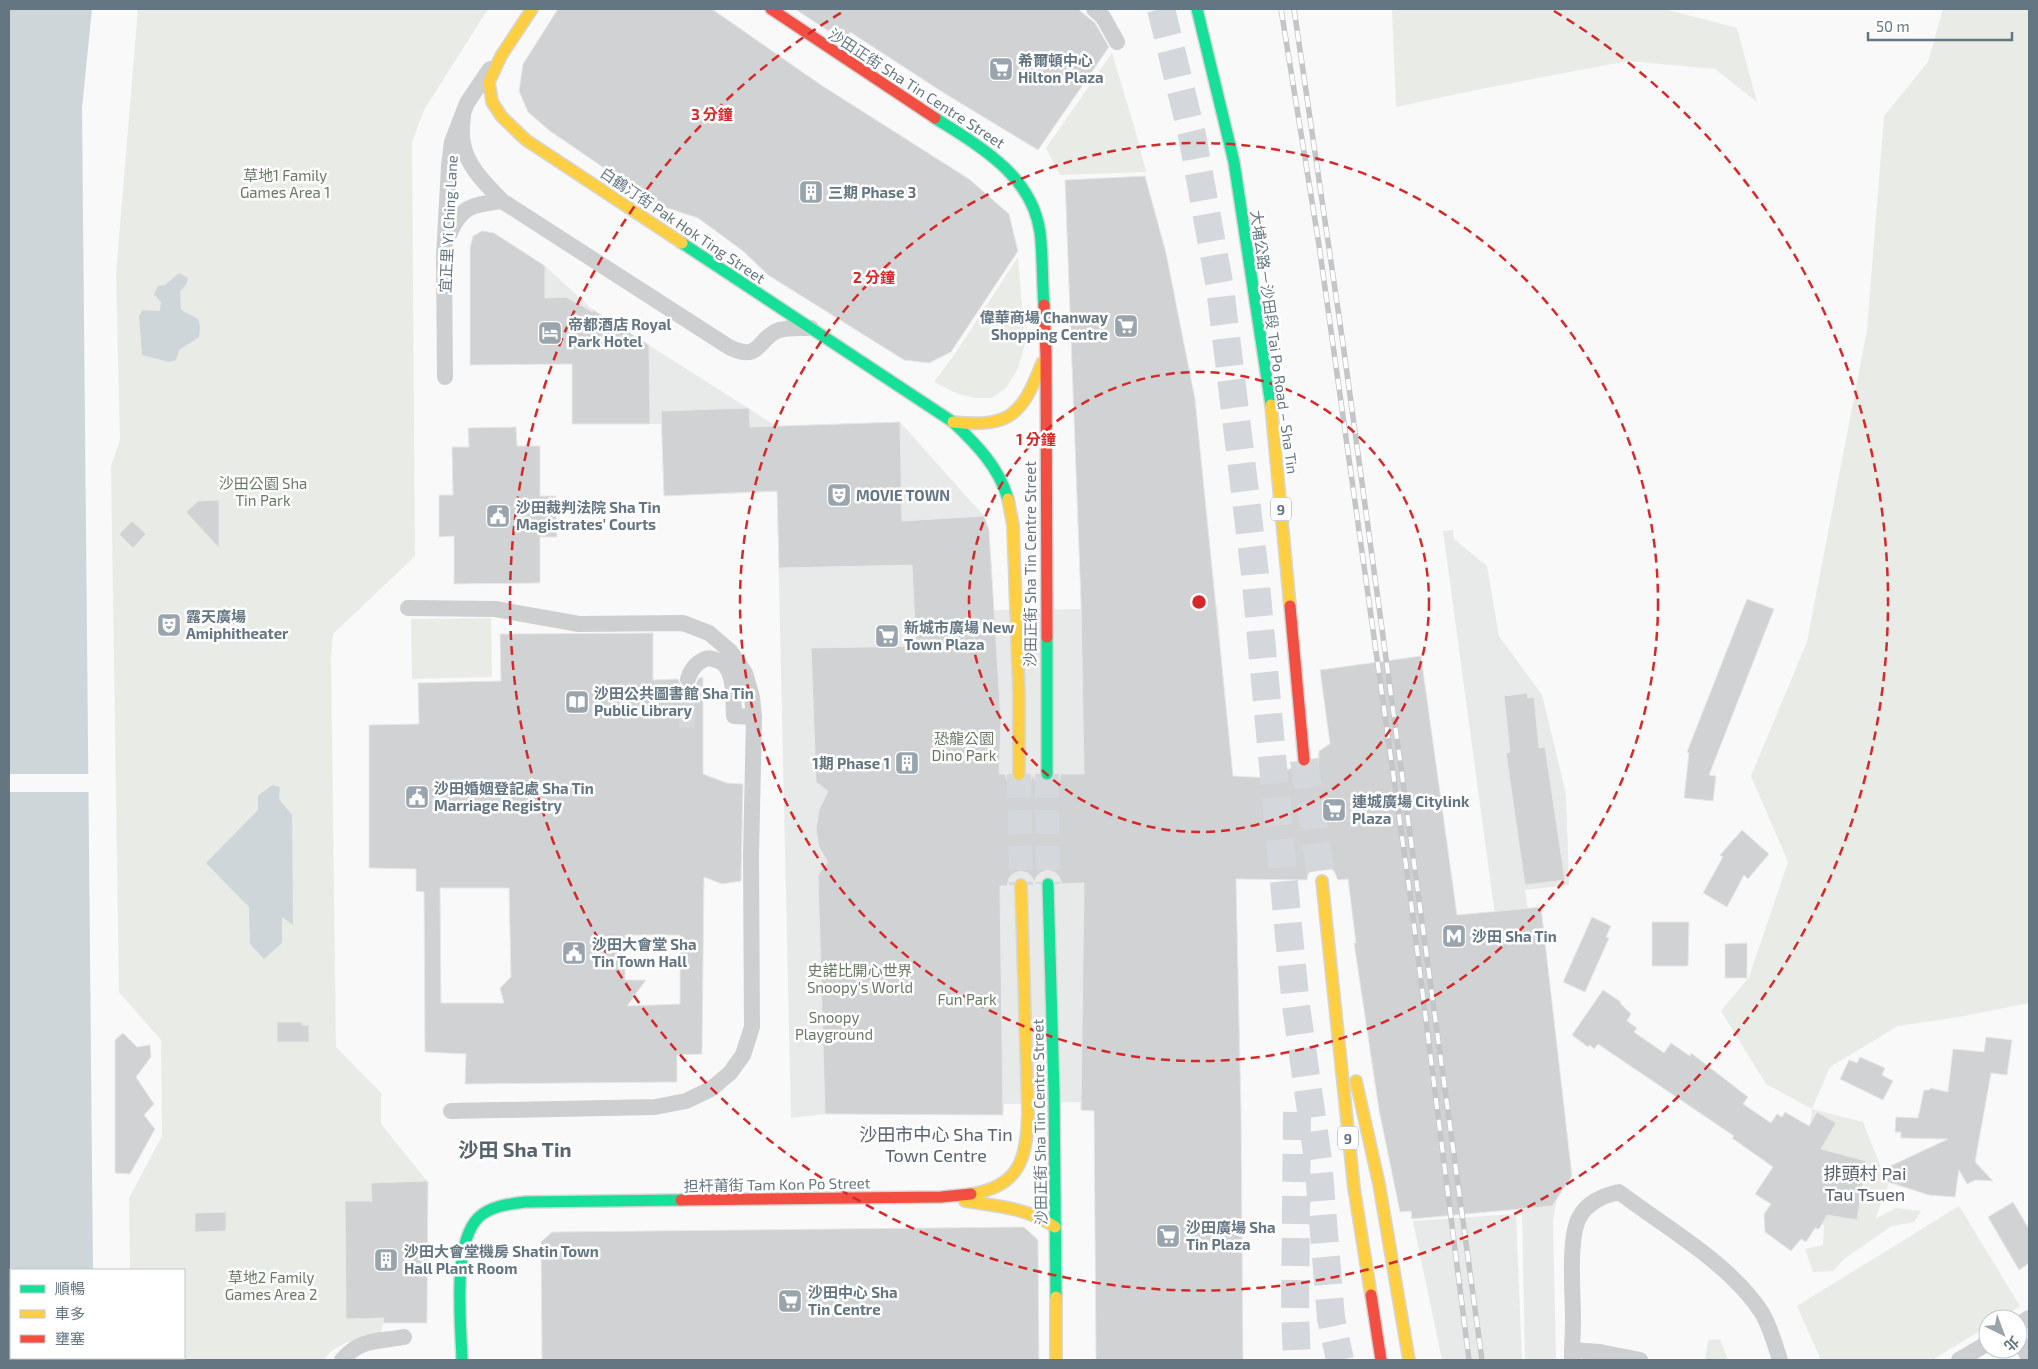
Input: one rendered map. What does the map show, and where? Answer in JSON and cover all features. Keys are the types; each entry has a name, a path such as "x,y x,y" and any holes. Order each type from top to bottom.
{"main road":[{"name":"白鶴汀街 Pak Hok Ting Street","path":"532,9 501,56 489,82 492,102 502,117 514,129 542,150 953,422"},
{"name":"沙田正街 Sha Tin Centre Street","path":"771,9 990,153 1004,164 1016,178 1036,214 1040,231 1046,355 1047,774"},
{"name":"大埔公路－沙田段 Tai Po Road – Sha Tin","path":"1197,9 1216,80 1234,162 1272,411 1304,760"},
{"path":"953,422 984,424 1004,419 1022,405 1032,390 1046,355"},
{"name":"沙田正街 Sha Tin Centre Street","path":"953,422 982,449 994,465 1004,485 1010,505 1019,684 1019,774"},
{"name":"9","path":"1322,881 1354,1188 1381,1360"},
{"name":"沙田正街 Sha Tin Centre Street","path":"1048,884 1052,962 1056,1360"},
{"name":"沙田正街 Sha Tin Centre Street","path":"1021,885 1025,974 1027,1117"},
{"path":"1335,997 1377,1174 1409,1360"},
{"name":"担杆莆街 Tam Kon Po Street","path":"462,1360 462,1258 468,1233 479,1218 487,1212 502,1206 532,1202 941,1197 985,1192 1001,1186 1017,1172 1023,1156 1027,1117"},
{"path":"941,1197 1023,1210 1044,1218 1055,1227"}],"street":[{"path":"1094,9 1103,17 1117,42"},
{"name":"宜正里 Yi Ching Lane","path":"445,377 444,257 452,142 467,104 484,75 501,56"},
{"path":"463,116 462,142 468,160 479,177 502,201 738,352 750,353 761,347 769,337 779,330 811,328"},
{"path":"444,257 448,238 460,214 474,205 502,201"},
{"path":"408,608 495,609 579,624 683,623 709,633 730,651 745,673 752,698 754,717 750,856 752,1027 743,1055 730,1073 711,1090 686,1101 655,1107 451,1111"},
{"path":"688,678 697,663 708,658 720,660 727,668 732,682 734,716 754,717"},
{"path":"1640,1360 1600,1352 1572,1355 1574,1233 1579,1218 1589,1205 1603,1196 1619,1192 1727,1273 1744,1289 1763,1315 1780,1360"},
{"path":"342,1360 363,1343 404,1337"},
{"path":"1959,1360 1978,1348"}],"shaded area":[{"path":"9,9 92,9 82,108 93,1269 10,1269 10,1359 94,1360 9,1360"},
{"name":"1期 Phase 1","path":"482,231 494,233 545,266 592,309 776,426 900,422 984,516 989,530 994,610 1081,609 1081,603 1217,605 1233,777 1241,1112 1094,1111 1081,1102 1004,1104 1003,1115 825,1114 791,1118 777,492 664,496 661,424 572,424 572,364 470,365 470,248 473,236"},
{"path":"179,273 188,278 186,285 180,291 181,310 198,319 200,326 199,337 179,350 176,360 169,362 142,355 139,316 143,310 160,311 161,302 154,294 158,286 165,285"},
{"path":"1453,530 1454,539 1487,566 1499,636 1542,695 1566,794 1569,885 1525,890 1564,1155 1553,1221 1556,1360 1525,1360 1522,1213 1504,982 1443,531"},
{"path":"272,785 280,787 279,799 292,815 293,925 282,917 282,943 264,959 250,944 249,907 206,863 258,810 258,796"},
{"path":"1516,1214 1522,1360 1442,1360 1413,1221"}],"green space":[{"name":"沙田公園 Sha Tin Park","path":"138,9 488,9 424,110 412,142 415,556 333,634 331,657 336,1047 381,1093 381,1124 427,1181 371,1183 372,1201 345,1201 346,1319 384,1318 381,1335 357,1339 342,1345 324,1360 131,1360 185,1359 185,1269 130,1269 129,1198 162,1136 161,1040 119,992 111,466 120,440 116,274"},
{"path":"1392,9 1664,9 1737,28 1757,102 1715,69 1628,61 1396,107"},
{"path":"1943,9 2029,9 2029,1003 1959,1017 1898,1026 1830,1067 1812,1109 1766,1084 1721,1011 1749,977 1788,862 1751,776 1807,642 1867,330 1884,116 1928,62"},
{"path":"1112,53 1146,172 1060,175 1046,148"},
{"path":"1018,257 1025,344 1018,368 1007,387 992,398 974,398 956,393 934,382 954,355"},
{"path":"491,618 492,677 412,679 411,619"},
{"path":"1812,1109 1863,1122 1888,1185 1875,1219 1896,1208 1921,1211 1914,1222 1892,1226 1844,1259 1833,1271 1813,1272 1805,1249 1823,1245 1824,1226 1806,1192 1807,1153"},
{"path":"1959,1206 2020,1306 2015,1309 1978,1309 1978,1332 1932,1360 1821,1360 1797,1306"},
{"path":"1720,1339 1728,1360 1705,1360 1708,1340"}],"pier":[{"path":"9,774 89,774 90,792 9,792"}],"building":[{"name":"三期 Phase 3","path":"558,9 712,9 821,85 969,179 1009,214 1018,251 951,352 929,363 904,360 768,275 743,251 698,218 658,205 550,131 528,112 519,91 523,64"},
{"name":"希爾頓中心 Hilton Plaza","path":"795,9 1078,9 1095,23 1109,47 1038,150 947,95 850,32 845,42"},
{"path":"1145,176 1166,253 1195,399 1233,776 1274,778 1291,768 1297,774 1306,775 1313,773 1318,767 1319,751 1330,744 1320,670 1421,656 1457,915 1541,907 1572,1176 1552,1206 1412,1219 1411,1211 1400,1212 1379,1110 1354,943 1356,943 1348,879 1338,880 1334,871 1321,865 1312,869 1308,874 1307,880 1236,879 1241,1112 1243,1360 1096,1360 1094,1111 1081,1110 1084,883 1062,884 1059,876 1048,870 1040,873 1034,883 1028,873 1020,871 1009,878 1007,886 1000,886 1003,1115 825,1114 818,875 828,862 819,847 816,829 819,810 828,791 816,782 811,648 916,646 912,565 779,568 777,491 664,496 661,411 749,408 750,427 900,422 902,521 984,516 989,530 1001,722 999,774 1005,774 1012,786 1019,788 1026,786 1031,781 1033,774 1040,786 1048,788 1059,781 1061,774 1084,774 1081,603 1065,180"},
{"name":"帝都酒店 Royal Park Hotel","path":"482,231 494,233 545,266 545,298 566,297 593,312 592,309 649,345 650,424 572,424 572,364 470,365 470,248 473,236"},
{"name":"沙田裁判法院 Sha Tin Magistrates' Courts","path":"516,427 517,446 540,446 540,496 556,496 557,537 540,537 540,583 454,584 454,536 439,537 439,495 453,495 452,447 469,447 468,428"},
{"path":"219,500 219,548 186,512 198,501"},
{"path":"132,521 146,534 133,548 119,534"},
{"path":"1747,599 1774,609 1709,775 1716,776 1713,801 1684,798 1689,753 1687,752"},
{"path":"653,633 653,680 678,679 681,686 689,689 695,686 699,678 703,677 703,774 727,783 743,784 741,881 722,884 704,877 702,1054 677,1055 677,1082 465,1084 466,1054 425,1052 424,892 416,891 416,869 369,868 369,725 419,724 418,683 501,681 500,634","holes":["440,888 509,888 511,977 500,988 504,1003 441,1003","625,935 680,935 680,1004 627,1006 646,980 625,980"]},
{"path":"1527,693 1528,698 1534,697 1539,748 1545,747 1565,880 1525,885 1506,753 1510,752 1504,696"},
{"path":"1742,830 1769,854 1748,879 1744,875 1727,907 1703,893 1723,857 1720,855"},
{"path":"1592,917 1611,926 1606,937 1609,938 1585,992 1563,982"},
{"path":"1652,922 1689,922 1688,966 1652,966"},
{"path":"1747,943 1747,978 1725,978 1725,944"},
{"path":"1603,990 1621,1002 1631,1014 1627,1021 1637,1028 1634,1032 1664,1053 1671,1043 1690,1056 1691,1053 1748,1097 1743,1104 1771,1123 1777,1114 1782,1117 1785,1112 1809,1126 1817,1112 1836,1123 1821,1149 1866,1161 1857,1220 1827,1215 1819,1229 1815,1228 1806,1242 1801,1239 1791,1251 1765,1232 1764,1214 1771,1204 1755,1194 1773,1167 1732,1138 1734,1136 1598,1044 1594,1049 1590,1045 1588,1047 1572,1035"},
{"path":"277,1022 302,1022 302,1025 309,1025 309,1042 277,1042"},
{"path":"123,1033 137,1047 150,1045 151,1057 136,1077 154,1104 144,1115 155,1129 130,1174 115,1173 115,1040"},
{"path":"1986,1037 2012,1040 2007,1075 1991,1073 1975,1162 1993,1181 1975,1180 1967,1184 1959,1170 1955,1197 1929,1195 1888,1182 1884,1169 1948,1139 1901,1138 1901,1132 1895,1132 1896,1117 1918,1118 1924,1090 1930,1090 1930,1088 1948,1092 1953,1049 1984,1052"},
{"path":"1860,1057 1885,1068 1882,1075 1893,1081 1883,1100 1840,1079 1849,1060 1857,1063"},
{"name":"沙田大會堂機房 Shatin Town Hall Plant Room","path":"428,1181 427,1323 383,1323 384,1318 346,1319 345,1201 372,1201 371,1183"},
{"path":"2013,1202 2029,1229 2029,1263 2019,1270 1988,1217"},
{"path":"226,1212 226,1231 195,1232 195,1213"},
{"name":"沙田中心 Sha Tin Centre","path":"1024,1227 1038,1240 1039,1360 542,1360 541,1242 552,1232"}],"tunnel":[{"path":"1161,9 1192,135 1220,288 1255,574 1296,1006 1318,1160 1331,1318 1340,1360"},
{"path":"687,728 688,679"},
{"path":"1304,760 1322,881"},
{"path":"1019,774 1021,885"},
{"path":"1047,774 1048,884"},
{"path":"1297,1112 1295,1312 1297,1360"}],"railway":[{"path":"1281,9 1319,245 1410,894 1469,1360"},
{"path":"1294,9 1343,344 1482,1360"}],"traffic: fast":[{"path":"1197,9 1234,162 1271,405"},
{"path":"935,118 985,151 1001,164 1015,178 1026,194 1035,212 1040,232 1044,305"},
{"path":"682,243 953,422 993,466 1008,499"},
{"path":"1047,637 1047,774"},
{"path":"1048,884 1054,1092 1056,1297"},
{"path":"462,1360 461,1265 464,1247 470,1230 483,1214 500,1206 525,1202 681,1200"}],"traffic: slow":[{"path":"532,9 501,56 489,82 492,102 502,117 526,140 682,243"},
{"path":"953,422 988,423 1001,420 1011,414 1028,395 1042,363"},
{"path":"1271,405 1290,606"},
{"path":"1008,499 1013,525 1019,693 1019,774"},
{"path":"1322,881 1354,1188 1371,1295"},
{"path":"971,1194 988,1190 1001,1184 1011,1176 1018,1167 1026,1143 1028,1112 1021,885"},
{"path":"1356,1081 1379,1184 1409,1360"},
{"path":"965,1201 1000,1206 1023,1212 1055,1227"},
{"path":"1056,1297 1056,1360"}],"traffic: jam":[{"path":"771,9 935,118"},
{"path":"1044,305 1046,355 1047,637"},
{"path":"1290,606 1304,760"},
{"path":"681,1200 941,1197 971,1194"},
{"path":"1371,1295 1381,1360"}],"place":[{"name":"希爾頓中心 Hilton Plaza","path":"1001,69"},
{"name":"三期 Phase 3","path":"811,192"},
{"name":"偉華商場 Chanway Shopping Centre","path":"1126,326"},
{"name":"帝都酒店 Royal Park Hotel","path":"550,333"},
{"name":"MOVIE TOWN","path":"839,495"},
{"name":"沙田裁判法院 Sha Tin Magistrates' Courts","path":"498,516"},
{"name":"露天廣場 Amiphitheater","path":"169,625"},
{"name":"新城市廣場 New Town Plaza","path":"887,636"},
{"name":"沙田公共圖書館 Sha Tin Public Library","path":"577,702"},
{"name":"1期 Phase 1","path":"907,763"},
{"name":"沙田婚姻登記處 Sha Tin Marriage Registry","path":"417,797"},
{"name":"連城廣場 Citylink Plaza","path":"1334,810"},
{"name":"沙田 Sha Tin","path":"1454,936"},
{"name":"沙田大會堂 Sha Tin Town Hall","path":"574,953"},
{"name":"沙田廣場 Sha Tin Plaza","path":"1168,1236"},
{"name":"沙田大會堂機房 Shatin Town Hall Plant Room","path":"386,1260"},
{"name":"沙田中心 Sha Tin Centre","path":"790,1301"}],"district":[{"name":"沙田市中心 Sha Tin Town Centre","path":"936,1144"},
{"name":"沙田 Sha Tin","path":"515,1149"},
{"name":"排頭村 Pai Tau Tsuen","path":"1865,1183"}],"park label":[{"name":"草地1 Family Games Area 1","path":"285,184"},
{"name":"恐龍公園 Dino Park","path":"964,746"},
{"name":"史諾比開心世界 Snoopy's World","path":"860,978"},
{"name":"Fun Park","path":"967,999"},
{"name":"Snoopy Playground","path":"834,1026"},
{"name":"草地2 Family Games Area 2","path":"271,1286"}]}
